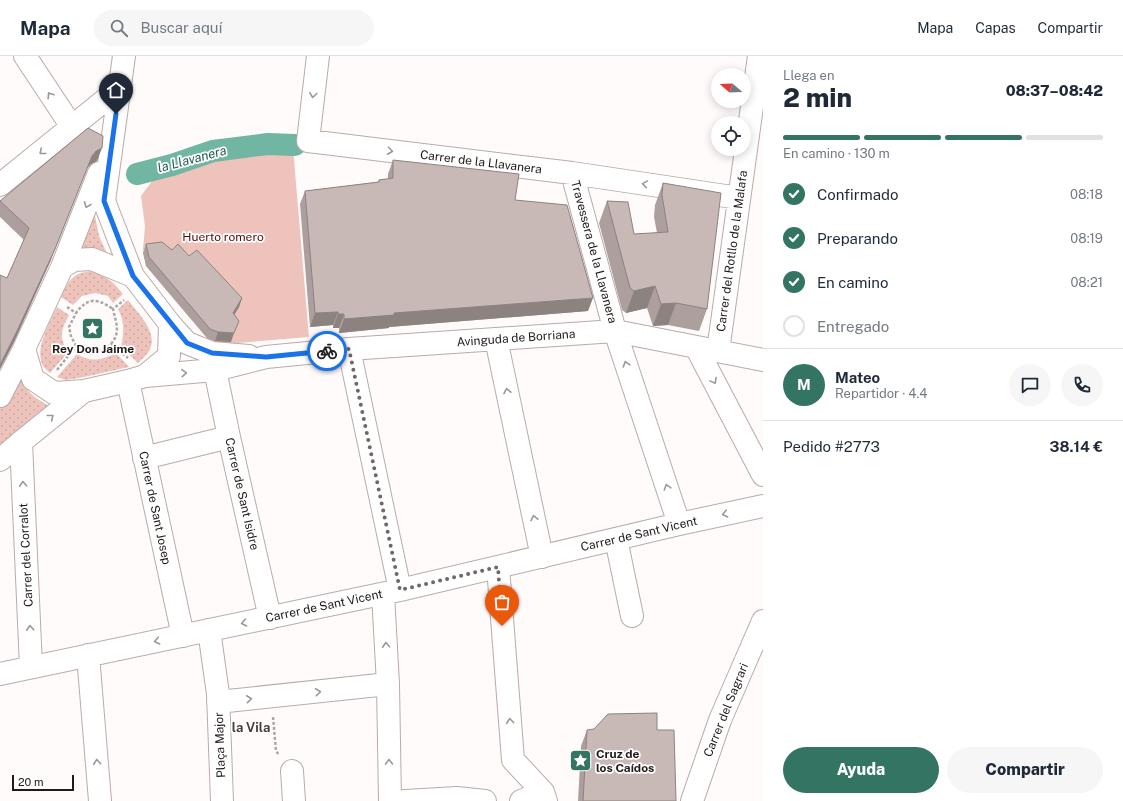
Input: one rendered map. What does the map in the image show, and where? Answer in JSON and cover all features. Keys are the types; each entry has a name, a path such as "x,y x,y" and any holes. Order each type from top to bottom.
{"street":[{"path":"25,56 72,127 89,129 112,142"},
{"path":"124,56 121,87 104,201 131,286"},
{"name":"Carrer de la Llavanera","path":"318,56 308,141 572,172 739,198"},
{"name":"Carrer del Rotllo de la Malafa","path":"718,351 759,56"},
{"path":"0,185 121,87"},
{"path":"0,396 24,349 62,267 112,142"},
{"name":"Travessera de la Llavanera","path":"572,172 615,331 679,524"},
{"path":"62,267 74,260 92,259 131,286"},
{"name":"Avinguda de Borriana","path":"131,286 187,343 212,353 266,357"},
{"path":"135,373 169,356 170,324"},
{"name":"Avinguda de Borriana","path":"24,349 33,378 54,393 84,391 135,373 215,370 266,357 349,349 615,331 763,360"},
{"path":"496,339 542,557"},
{"path":"696,347 763,475"},
{"path":"349,349 392,592 388,684 390,801"},
{"name":"Carrer de Sant Isidre","path":"215,370 270,618"},
{"name":"Carrer de Sant Josep","path":"135,373 144,458 183,636"},
{"path":"0,460 84,391"},
{"path":"144,458 229,437"},
{"name":"Carrer del Corralot","path":"21,442 32,667"},
{"name":"Carrer de Sant Vicent","path":"0,674 392,592 679,524 763,506"},
{"path":"616,539 632,616"},
{"path":"498,567 513,760 544,796 521,801"},
{"name":"Carrer del Sagrari","path":"692,801 720,720 763,621"},
{"name":"Plaça Major","path":"209,630 218,702 221,794"},
{"path":"88,655 100,801"},
{"name":"Plaça Major","path":"218,702 388,684"},
{"path":"286,764 294,801"},
{"path":"405,801 457,798 485,801"}],"path":[{"path":"113,309 131,286"},
{"path":"90,301 99,301 113,309 118,330 116,338 105,350 95,353 84,352 76,346 71,336 69,327 82,305 90,301"},
{"path":"64,305 76,313"},
{"path":"111,344 135,373"},
{"path":"56,371 76,346"},
{"path":"275,697 276,752 286,764"}],"green space":[{"name":"Huerto romero","path":"293,148 309,337 213,345 146,266 143,249 145,226 141,196 158,173 183,171 206,157"},
{"path":"92,201 99,236 109,258 71,253"},
{"path":"92,271 109,280 123,294 113,303 108,296 95,293 82,296 73,305 61,297 72,278 85,272"},
{"path":"128,300 146,323 151,336 152,343 150,349 138,363 121,347 123,328 122,318 118,309"},
{"path":"57,307 69,315 64,325 62,338 69,351 50,373 43,366 40,352 47,328"},
{"path":"116,353 129,367 66,380 57,377 77,354 87,359 96,360"},
{"path":"17,371 30,393 52,407 0,447 0,407"}],"building":[{"path":"88,128 103,136 102,148 96,151 92,156 55,249 0,365 0,275 7,278 29,228 0,201"},
{"path":"393,160 519,174 515,200 567,205 593,298 394,313 394,315 344,319 344,314 338,314 338,312 315,313 305,191 379,182 379,180 393,178"},
{"path":"663,183 721,193 707,309 676,303 661,304 655,286 634,291 630,288 607,201 628,202 634,234 668,232 662,195"},
{"path":"162,242 172,250 178,244 189,256 197,250 242,298 233,313 239,321 234,333 218,332 210,329 149,257 146,244"},
{"path":"657,713 657,730 674,730 676,801 583,801 587,730 594,729 608,714"}],"waterway":[{"name":"la Llavanera","path":"137,174 172,165 213,151 268,144 295,145"}],"way so far":[{"path":"327,351 349,349 400,590 498,567 502,626"}],"place":[{"name":"Rey Don Jaime","path":"93,328"},
{"name":"Cruz de los Caídos","path":"580,761"}],"district":[{"name":"la Vila","path":"251,727"}],"route":[{"path":"116,114 104,201 133,276 170,324 187,343 212,353 266,357 327,351"}]}
